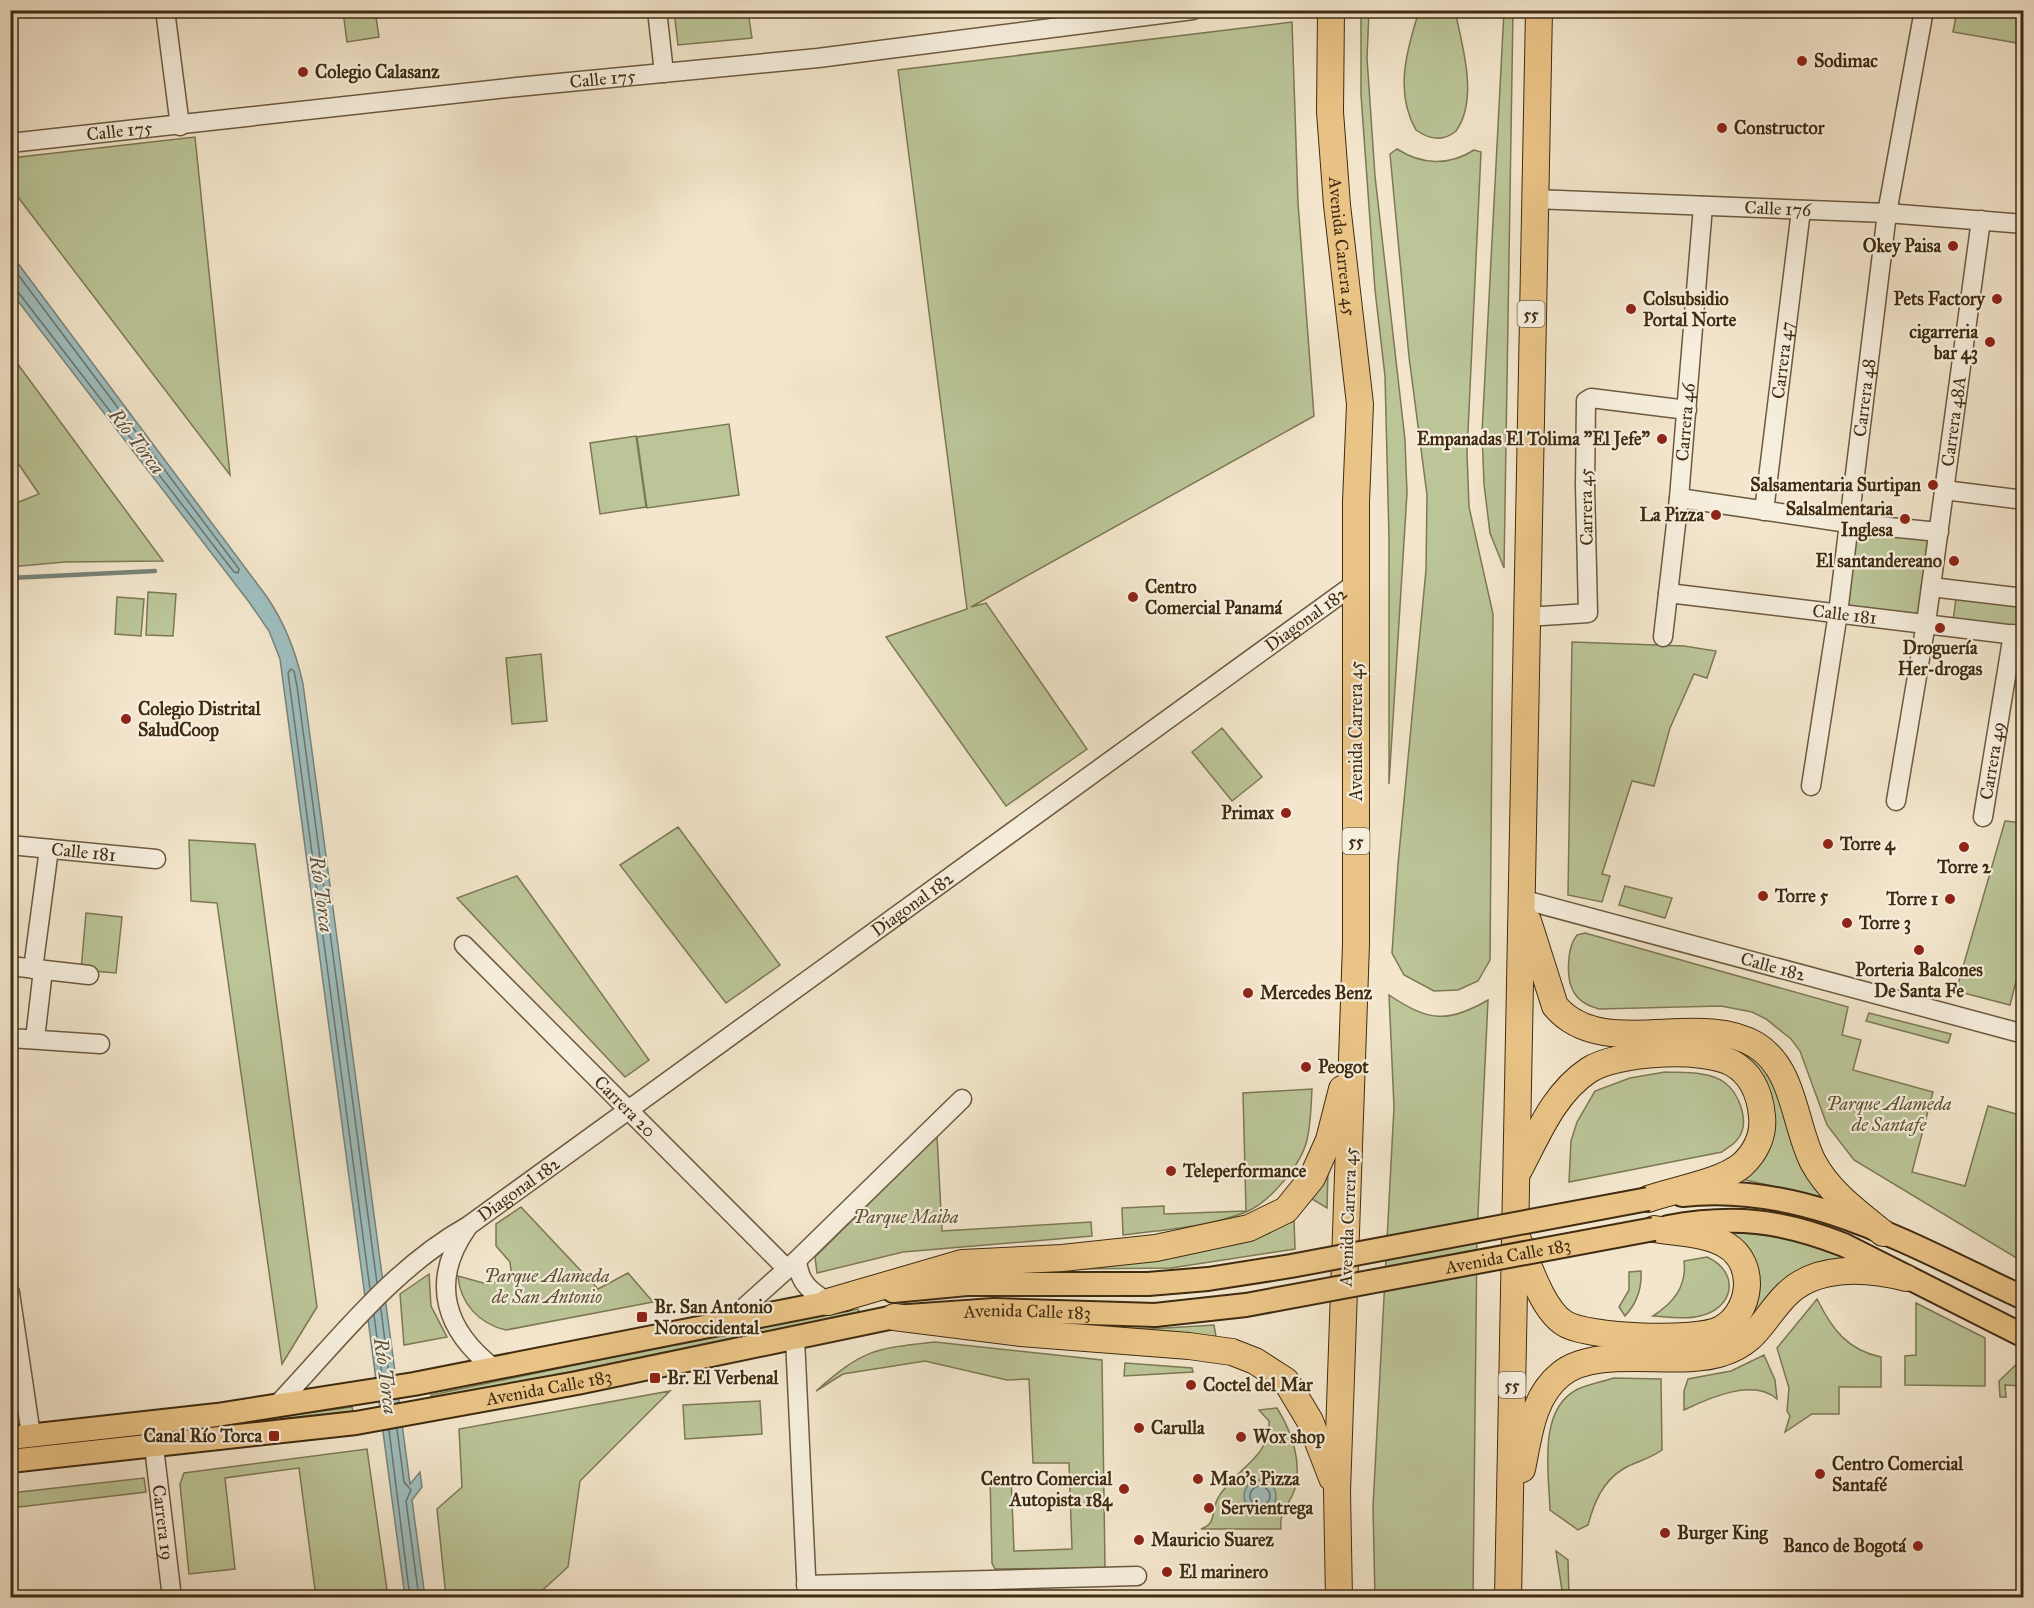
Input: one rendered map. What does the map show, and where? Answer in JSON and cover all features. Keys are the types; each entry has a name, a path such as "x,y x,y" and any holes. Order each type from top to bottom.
{"highway":[{"name":"Avenida Carrera 45","path":"1331,10 1330,112 1336,205 1360,404 1356,583 1354,1040 1337,1492 1339,1598"},
{"name":"55","path":"1508,1598 1539,10"},
{"path":"1521,899 1551,996 1563,1015 1578,1026 1607,1032 1718,1034 1757,1046 1777,1065 1812,1161 1820,1174 1848,1205 1883,1233"},
{"path":"828,1302 962,1263 1062,1258 1156,1248 1249,1228 1269,1219 1286,1209 1298,1197 1321,1160 1329,1140 1354,1040"},
{"path":"1516,1175 1543,1123 1564,1092 1591,1069 1615,1061 1655,1055 1692,1055 1732,1063 1746,1075 1756,1089 1761,1105 1760,1140 1751,1156 1728,1173 1648,1198"},
{"path":"1515,1233 1550,1309 1562,1323 1574,1329 1614,1335 1699,1336 1719,1330 1731,1323 1741,1311 1746,1297 1747,1281 1737,1256 1728,1246 1715,1240 1654,1229"},
{"path":"1509,1538 1535,1413 1549,1386 1561,1373 1587,1362 1722,1354 1757,1333 1786,1295 1797,1287 1825,1275 1868,1270 1906,1278"},
{"path":"894,1317 1021,1333 1209,1348 1232,1352 1255,1361 1286,1382 1297,1397 1319,1441 1337,1492"}],"main road":[{"name":"Avenida Calle 183","path":"21,1436 350,1395 495,1369 828,1302 903,1290 967,1284 1148,1284 1208,1279 1291,1266 1648,1198 1697,1194 1768,1197 1825,1209 1883,1233 2024,1299"},
{"name":"Avenida Calle 183","path":"10,1461 154,1447 356,1423 419,1413 894,1317 994,1310 1155,1315 1246,1305 1654,1229 1729,1219 1786,1225 1844,1245 2024,1336"}],"street":[{"path":"165,10 180,126"},
{"path":"657,10 664,73"},
{"name":"Calle 175","path":"10,143 517,87 920,46 1193,10"},
{"name":"Carrera 48","path":"1811,786 1838,613 1887,213 1924,10"},
{"name":"Calle 176","path":"1534,199 1887,213 2024,224"},
{"name":"Carrera 46","path":"1663,637 1679,498 1703,206"},
{"name":"Carrera 47","path":"1764,511 1801,210"},
{"name":"Carrera 48A","path":"1896,801 1926,623 1981,220"},
{"name":"Carrera 45","path":"1527,617 1588,613 1586,401 1591,398 1687,410"},
{"path":"1944,490 2024,500"},
{"path":"1679,498 1848,523 1939,532"},
{"name":"Diagonal 182","path":"276,1406 397,1278 442,1241 468,1226 1356,583"},
{"path":"1931,587 2024,598"},
{"name":"Calle 181","path":"1668,592 2018,635"},
{"name":"Carrera 49","path":"1983,817 2018,635"},
{"name":"Calle 181","path":"10,844 156,859"},
{"path":"35,1039 38,969 50,849"},
{"name":"Calle 182","path":"1521,899 2024,1034"},
{"name":"Carrera 20","path":"464,945 630,1109 792,1264"},
{"path":"10,966 89,975"},
{"path":"10,1038 100,1044"},
{"path":"728,1322 792,1264 962,1099"},
{"name":"Diagonal 182","path":"468,1226 459,1239 450,1261 446,1285 447,1301 451,1317 466,1345 495,1369"},
{"path":"792,1264 805,1286 828,1302"},
{"path":"10,1293 21,1436"},
{"path":"795,1338 806,1591 1137,1576"},
{"name":"Carrera 19","path":"154,1447 172,1598"}],"green space":[{"path":"343,11 375,11 379,37 347,42"},
{"path":"674,11 748,11 752,38 678,45"},
{"path":"1361,11 1369,11 1367,58 1375,176 1405,440 1407,493 1389,784 1389,538 1385,376 1375,290 1361,95"},
{"path":"1419,11 1455,11 1467,72 1467,104 1463,118 1456,131 1441,138 1431,138 1416,130 1409,116 1406,101 1404,86 1407,55"},
{"path":"1504,11 1513,11 1504,568 1490,533 1484,484 1482,433"},
{"path":"1957,11 2023,11 2023,44 1953,32"},
{"path":"1292,22 1298,203 1314,416 971,607 986,603 1087,749 1006,806 886,637 967,609 898,70"},
{"path":"195,137 230,475 11,188 11,158"},
{"path":"1397,149 1416,158 1436,162 1455,159 1474,150 1481,152 1467,453 1469,507 1493,614 1490,960 1478,981 1458,990 1434,991 1404,975 1392,953 1398,864 1426,570 1427,495 1409,357 1390,154"},
{"path":"11,355 163,561 64,562 11,567 11,505 39,494 11,453"},
{"path":"729,424 739,495 647,508 637,437"},
{"path":"636,436 646,507 600,514 590,443"},
{"path":"1852,530 1929,539 1918,615 1842,607"},
{"path":"148,592 176,594 173,636 146,635"},
{"path":"117,597 144,599 141,636 115,634"},
{"path":"1956,598 2023,605 2023,629 1953,621"},
{"path":"1572,642 1684,646 1716,651 1707,678 1694,674 1670,728 1654,786 1632,781 1602,874 1610,876 1602,902 1568,895"},
{"path":"541,654 547,721 512,724 506,658"},
{"path":"1222,728 1262,777 1232,801 1192,752"},
{"path":"2005,821 2024,823 2023,954 2010,1005 1956,991"},
{"path":"678,827 780,965 726,1003 620,865"},
{"path":"189,840 255,844 317,1307 282,1364 217,903 191,901"},
{"path":"517,876 649,1060 625,1077 457,898"},
{"path":"1625,886 1672,898 1665,918 1619,905"},
{"path":"86,913 122,917 116,973 81,970"},
{"name":"Parque Alameda de Santafe","path":"1585,933 1848,1007 1842,1035 1861,1040 1853,1070 1933,1092 1912,1172 1965,1186 1988,1106 2023,1116 2023,1262 1854,1160 1827,1125 1800,1051 1791,1039 1766,1019 1752,1012 1721,1006 1599,1009 1583,1002 1572,988 1568,964 1574,940 1577,935"},
{"path":"1389,995 1415,1010 1438,1016 1461,1013 1488,1000 1477,1235 1473,1597 1375,1598 1373,1507 1394,1107"},
{"path":"1869,1013 1951,1034 1948,1043 1866,1021"},
{"path":"1688,1040 1743,1053 1761,1065 1770,1075 1826,1198 1741,1179 1767,1099"},
{"path":"1665,1072 1711,1076 1730,1087 1742,1110 1743,1126 1737,1140 1722,1152 1569,1182 1571,1141 1577,1122 1595,1091 1630,1078"},
{"path":"1312,1089 1309,1127 1304,1150 1283,1182 1265,1200 1246,1212 1216,1221 1123,1235 1122,1208 1164,1206 1164,1214 1246,1211 1243,1093"},
{"name":"Parque Maiba","path":"937,1136 942,1231 1091,1222 1092,1236 903,1252 817,1273 815,1257"},
{"path":"1328,1169 1327,1208 1312,1199"},
{"name":"Parque Alameda de San Antonio","path":"521,1207 598,1289 628,1273 653,1302 506,1330 487,1323 467,1303 458,1276 487,1284 512,1278 510,1262 496,1246 496,1224"},
{"path":"1294,1217 1295,1249 1171,1268 1069,1269"},
{"path":"1722,1232 1757,1234 1790,1240 1856,1258 1747,1331 1599,1349 1752,1312"},
{"path":"1707,1257 1725,1271 1729,1280 1726,1298 1720,1306 1712,1312 1694,1317 1653,1316 1667,1306 1681,1286 1684,1261"},
{"path":"1641,1271 1638,1295 1625,1316 1619,1307 1629,1290 1629,1272"},
{"path":"429,1274 431,1306 447,1337 404,1345 400,1294"},
{"path":"1817,1299 1842,1337 1859,1349 1881,1357 1881,1387 1839,1387 1839,1414 1812,1414 1785,1432 1790,1416 1787,1411 1789,1388 1777,1348"},
{"path":"1916,1303 1985,1338 1985,1386 1905,1385 1905,1356 1916,1355"},
{"path":"858,1309 860,1315 746,1335 432,1401 431,1395 746,1329"},
{"path":"1030,1324 1149,1329 1214,1325 1217,1342"},
{"path":"935,1342 1102,1360 1105,1568 995,1569 992,1563 990,1476 1011,1476 1014,1551 1072,1549 1069,1463 1033,1463 1029,1379 1007,1380 925,1361 843,1374 816,1391 846,1367 870,1353"},
{"path":"1764,1355 1775,1380 1777,1399 1756,1390 1744,1390 1706,1400 1684,1410 1684,1391 1688,1379 1731,1371"},
{"path":"2023,1358 2023,1386 2005,1385 2006,1397 2000,1397 1999,1381"},
{"path":"1125,1363 1192,1368 1193,1372 1124,1376"},
{"path":"1614,1378 1661,1379 1662,1450 1616,1474 1600,1494 1588,1525 1578,1530 1550,1510 1548,1443 1551,1426 1556,1411 1565,1398 1578,1389"},
{"path":"670,1391 580,1481 568,1567 535,1597 446,1597 437,1509 462,1487 459,1429"},
{"path":"760,1401 762,1434 685,1439 683,1405"},
{"path":"352,1407 353,1412 172,1436 77,1445 77,1440 171,1431"},
{"path":"1277,1408 1292,1438 1297,1461 1296,1483 1282,1515 1281,1529 1201,1529 1212,1520 1218,1498 1225,1488 1264,1445 1269,1421 1259,1410"},
{"path":"367,1449 388,1597 316,1597 299,1468 225,1478 235,1569 189,1574 180,1484 184,1473"},
{"path":"144,1478 146,1492 11,1508 11,1493"},
{"path":"1556,1551 1568,1560 1569,1597 1563,1597"},
{"path":"1106,1594 1109,1597 996,1598 996,1595"}],"water":[{"name":"Río Torca","path":"11,254 267,597 285,628 297,661 303,684 410,1484 420,1472 422,1487 412,1500 425,1597 405,1597 280,659 269,631 249,602 11,292"},
{"path":"1260,1480 1271,1485 1276,1496 1271,1507 1260,1512 1249,1507 1244,1496 1249,1485"}],"waterway":[{"path":"10,578 155,571"}],"place":[{"name":"Sodimac","path":"1802,61"},
{"name":"Colegio Calasanz","path":"303,72"},
{"name":"Constructor","path":"1722,128"},
{"name":"Okey Paisa","path":"1953,246"},
{"name":"Pets Factory","path":"1997,299"},
{"name":"Colsubsidio Portal Norte","path":"1631,309"},
{"name":"cigarreria bar 43","path":"1990,342"},
{"name":"Empanadas El Tolima \"El Jefe\"","path":"1662,439"},
{"name":"Salsamentaria Surtipan","path":"1933,485"},
{"name":"La Pizza","path":"1716,515"},
{"name":"Salsalmentaria Inglesa","path":"1905,519"},
{"name":"El santandereano","path":"1954,561"},
{"name":"Centro Comercial Panamá","path":"1133,597"},
{"name":"Droguería Her-drogas","path":"1940,628"},
{"name":"Colegio Distrital SaludCoop","path":"126,719"},
{"name":"Primax","path":"1286,813"},
{"name":"Torre 4","path":"1828,844"},
{"name":"Torre 2","path":"1964,847"},
{"name":"Torre 5","path":"1763,896"},
{"name":"Torre 1","path":"1950,899"},
{"name":"Torre 3","path":"1847,923"},
{"name":"Porteria Balcones De Santa Fe","path":"1919,950"},
{"name":"Mercedes Benz","path":"1248,993"},
{"name":"Peogot","path":"1306,1067"},
{"name":"Teleperformance","path":"1171,1171"},
{"name":"Br. San Antonio Noroccidental","path":"642,1317"},
{"name":"Br. El Verbenal","path":"655,1378"},
{"name":"Coctel del Mar","path":"1191,1385"},
{"name":"Carulla","path":"1139,1428"},
{"name":"Canal Río Torca","path":"274,1436"},
{"name":"Wox shop","path":"1241,1437"},
{"name":"Centro Comercial Santafé","path":"1820,1474"},
{"name":"Mao's Pizza","path":"1198,1479"},
{"name":"Centro Comercial Autopista 184","path":"1124,1489"},
{"name":"Servientrega","path":"1209,1508"},
{"name":"Burger King","path":"1665,1533"},
{"name":"Mauricio Suarez","path":"1139,1540"},
{"name":"Banco de Bogotá","path":"1918,1546"},
{"name":"El marinero","path":"1167,1572"}]}
